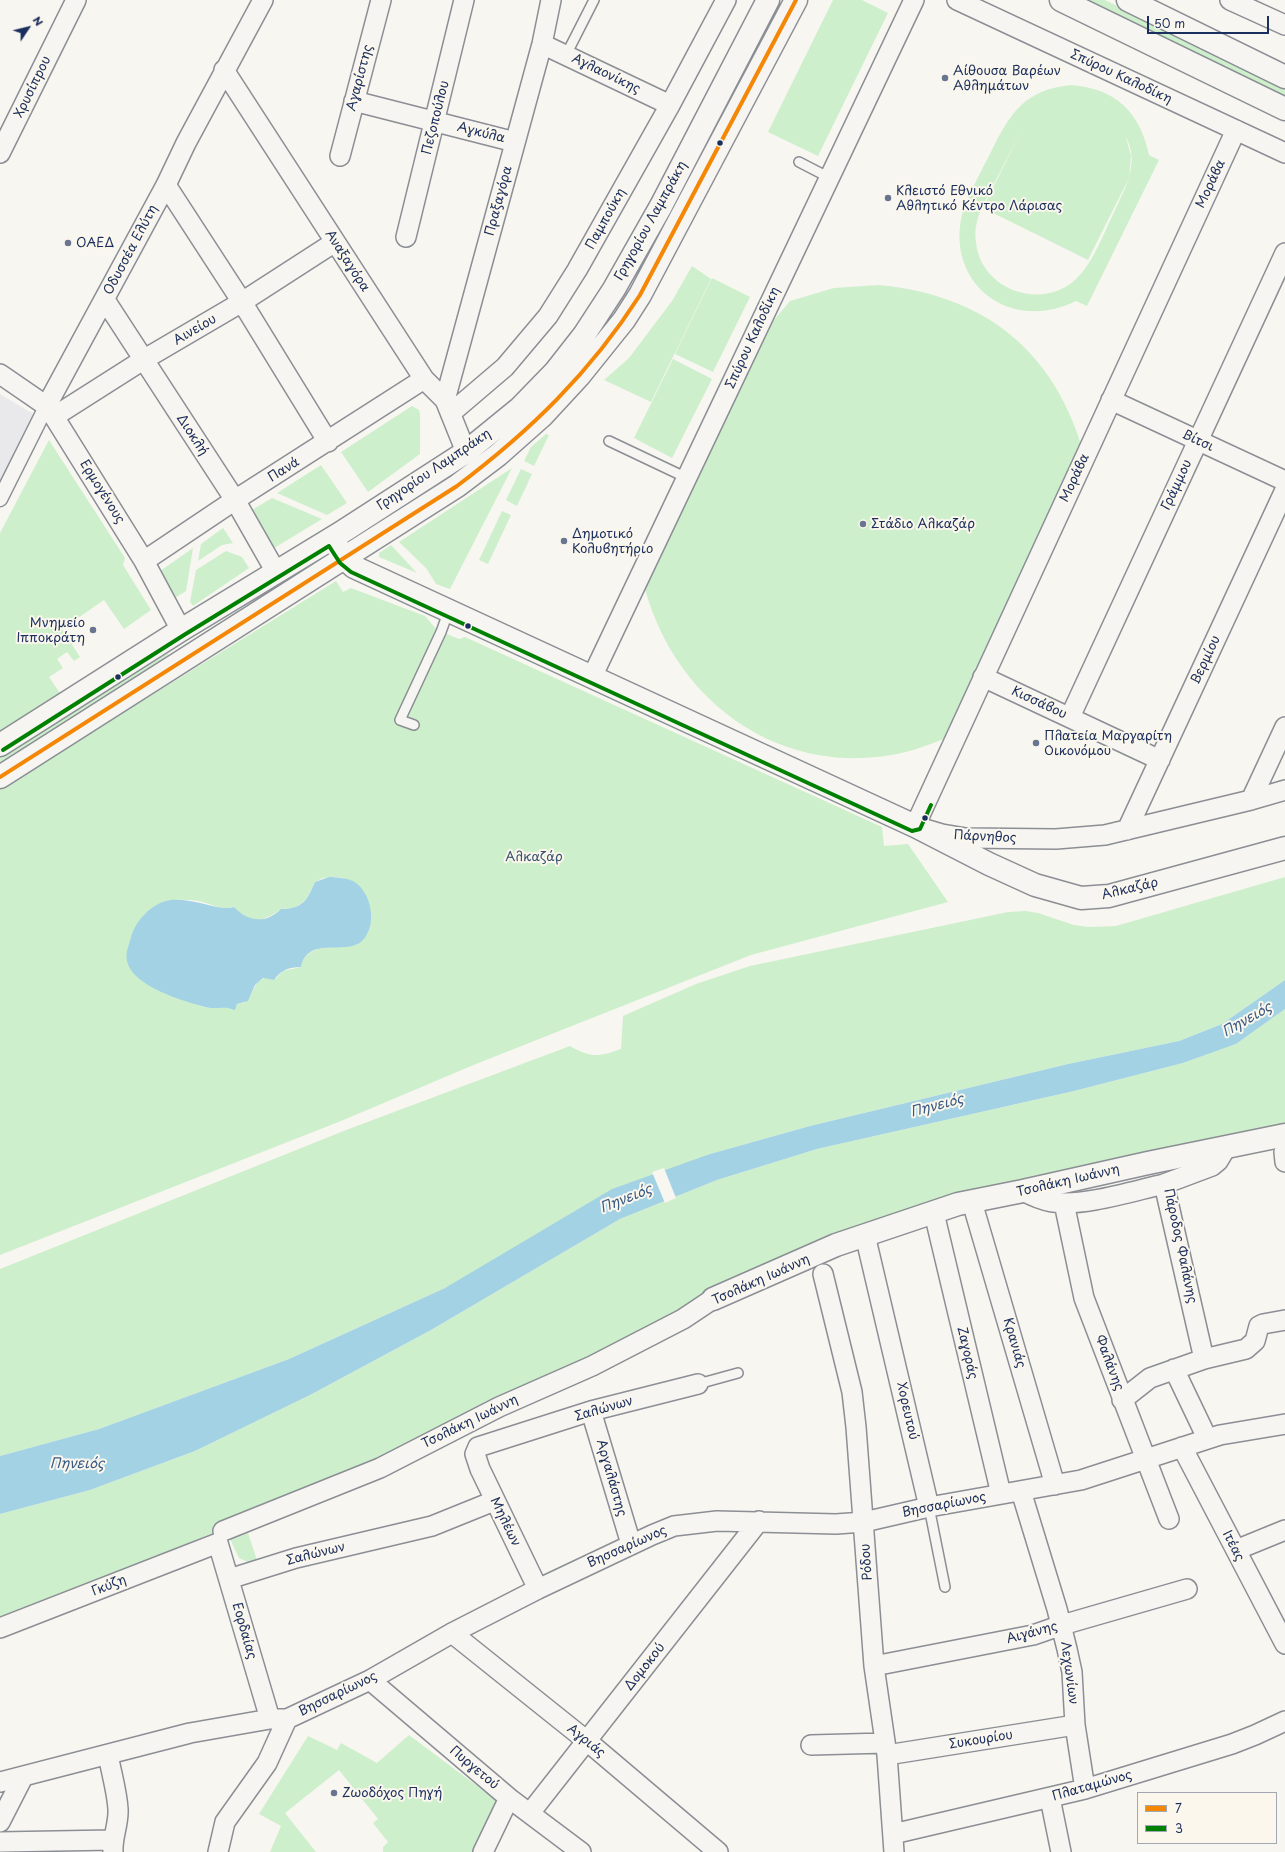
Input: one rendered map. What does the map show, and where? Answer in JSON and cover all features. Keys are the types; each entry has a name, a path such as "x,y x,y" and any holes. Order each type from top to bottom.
{"main road":[{"name":"Γρηγορίου Λαμπράκη","path":"0,745 466,452 520,408 555,372 584,335 614,289 661,206 768,0"},
{"name":"Γρηγορίου Λαμπράκη","path":"0,777 290,593 350,563 498,455 560,398 598,354 640,295 796,0"},
{"path":"1061,0 1285,109"},
{"path":"1128,0 1285,77"},
{"path":"331,538 350,563"},
{"name":"Πάρνηθος","path":"350,563 592,677 915,826"},
{"path":"276,572 290,593"},
{"name":"Αλκαζάρ","path":"915,826 1035,885 1081,898 1109,896 1285,848"},
{"name":"Τσολάκη Ιωάννη","path":"713,1299 817,1255 836,1245 958,1204 1023,1192 1228,1146 1285,1150"}],"street":[{"name":"Χρυσίπpου","path":"0,153 76,0"},
{"name":"Οδυσσέα Ελύτη","path":"0,499 51,411 104,300 166,185 224,70 263,0"},
{"name":"Αγαρίστης","path":"340,156 381,0"},
{"name":"Πεζοπούλου","path":"406,237 464,0"},
{"name":"Πραξαγόρα","path":"448,407 515,142 542,44 551,0"},
{"name":"Παμπούκη","path":"448,407 505,367 548,316 578,270 670,105 726,0"},
{"name":"Σπύρου Καλοδίκη","path":"592,677 914,0"},
{"name":"Σπύρου Καλοδίκη","path":"957,0 1285,153"},
{"path":"1230,0 1285,25"},
{"name":"Αγλαονίκης","path":"542,44 670,105"},
{"name":"Αναξαγόρα","path":"224,70 424,379 448,407 466,452"},
{"name":"Αγκύλα","path":"354,101 515,142"},
{"name":"Μοράβα","path":"915,826 1236,130"},
{"path":"166,185 242,302 328,442"},
{"name":"Αινείου","path":"51,411 143,360 242,302 334,242"},
{"name":"Γράμμου","path":"1070,717 1285,253"},
{"name":"Διοκλή","path":"104,300 235,500 276,572"},
{"name":"Ερμογένους","path":"0,374 51,411 144,562 181,630"},
{"name":"Πανά","path":"144,562 235,500 328,442 424,379"},
{"name":"Βίτσι","path":"1111,400 1285,482"},
{"name":"Βερμίου","path":"1128,830 1285,490"},
{"name":"Κισσάβου","path":"983,677 1160,760"},
{"path":"1251,800 1285,727"},
{"name":"Πάρνηθος","path":"915,826 942,834 966,838 1056,839 1105,835 1251,800 1285,790"},
{"name":"Πάροδος Φαλάνης","path":"1204,1359 1164,1184 1212,1166 1218,1161 1228,1146"},
{"path":"1023,1192 1042,1200 1064,1203 1120,1194 1164,1184"},
{"name":"Κρανιάς","path":"972,1202 1055,1485"},
{"name":"Φαλάνης","path":"1064,1203 1084,1298 1168,1519"},
{"name":"Ζαγοράς","path":"934,1213 1001,1494"},
{"name":"Χορευτού","path":"865,1235 929,1507"},
{"name":"Ρόδου","path":"824,1274 852,1392 864,1522 874,1666 886,1749 894,1843"},
{"name":"Τσολάκη Ιωάννη","path":"221,1537 380,1468 499,1407 599,1362 683,1319 713,1299"},
{"path":"1122,1400 1150,1378 1204,1359 1246,1349 1255,1341 1259,1326 1285,1320"},
{"path":"1174,1369 1207,1438"},
{"name":"Σαλώνων","path":"475,1454 478,1447 484,1444 592,1411 698,1384"},
{"name":"Αργαλάστης","path":"592,1411 631,1544"},
{"name":"Βησσαρίωνος","path":"0,1782 190,1733 279,1719 370,1680 452,1633 538,1589 631,1544 674,1526 696,1522 759,1521 836,1524 864,1522 929,1507 1081,1480 1207,1438 1226,1433 1285,1424"},
{"name":"Ιτέας","path":"1182,1447 1285,1644"},
{"name":"Μηλέων","path":"475,1454 494,1501 538,1589"},
{"name":"Λεχωνίων","path":"1021,1491 1062,1625 1072,1672 1075,1725 1085,1789"},
{"name":"Σαλώνων","path":"229,1579 296,1558 432,1526 494,1501"},
{"name":"Δομοκού","path":"530,1813 759,1521"},
{"path":"1236,1550 1285,1530"},
{"name":"Εορδαίας","path":"221,1537 229,1579 279,1719"},
{"name":"Γκύζη","path":"0,1628 221,1537"},
{"name":"Αιγάνης","path":"874,1666 1033,1635 1062,1625 1187,1589"},
{"name":"Αγριάς","path":"452,1633 587,1741 718,1852"},
{"name":"Πυργετού","path":"370,1680 509,1798 581,1852"},
{"path":"218,1852 225,1822 267,1763 279,1719"},
{"name":"Πλαταμώνος","path":"894,1843 1085,1789 1232,1744 1285,1721"},
{"name":"Συκουρίου","path":"811,1745 886,1749 1075,1725"},
{"path":"0,1842 112,1846 117,1829 118,1809 108,1754"},
{"path":"0,1822 23,1777"},
{"path":"483,1852 509,1798"},
{"path":"1050,1798 1061,1852"}],"lane":[{"path":"566,55 594,0"},
{"path":"799,162 830,178"},
{"path":"609,441 687,478"},
{"path":"414,725 400,720 441,632 449,610"},
{"name":"Σαλώνων","path":"698,1384 738,1373"},
{"name":"Χορευτού","path":"929,1507 945,1587"}],"shaded area":[{"path":"0,394 35,415 0,483"}],"green space":[{"path":"833,0 862,0 888,13 818,156 768,132"},
{"path":"1087,0 1105,0 1285,88 1285,97"},
{"path":"1072,85 1088,87 1113,98 1124,105 1132,115 1145,140 1149,155 1159,160 1087,306 1076,301 1050,310 1025,311 1003,305 984,292 970,275 961,254 960,229 966,202 1005,126 1021,105 1042,92 1056,87","holes":["1021,131 983,208 1088,260 1128,180 1093,256 1075,280 1061,289 1045,294 1029,294 1014,290 1000,283 988,272 980,258 975,238 978,217","1126,137 1130,146 1131,156"]},
{"path":"692,266 711,279 651,402 604,380 629,358 672,301"},
{"path":"712,278 750,297 713,372 675,354"},
{"name":"Στάδιο Αλκαζάρ","path":"879,285 917,291 952,301 983,316 1010,335 1034,358 1055,386 1071,418 1084,454 949,737 906,752 861,758 819,755 779,744 742,725 710,699 682,667 660,630 645,589 761,342 774,320 790,301 834,288"},
{"path":"673,359 712,379 672,458 634,438"},
{"path":"412,406 419,410 420,415 420,454 368,492 341,452"},
{"path":"546,434 549,435 534,466 524,461 531,447"},
{"path":"49,440 125,558 123,565 151,610 124,629 104,600 62,629 80,657 74,661 67,652 57,659 63,668 49,677 60,693 0,731 0,533"},
{"path":"321,465 347,503 327,515 277,493"},
{"path":"512,468 450,589 436,584 426,568 399,542"},
{"path":"521,469 532,474 517,506 506,500"},
{"path":"272,498 322,519 271,550 247,513"},
{"path":"502,511 511,515 488,564 479,560"},
{"path":"223,528 233,543 222,545 198,561 201,544"},
{"path":"391,545 417,573 379,557 379,553"},
{"path":"193,548 186,591 170,601 153,576"},
{"path":"226,551 242,557 249,568 193,606 190,602 196,570"},
{"name":"Αλκαζάρ","path":"336,581 343,592 351,588 425,616 437,630 459,639 465,637 882,827 884,846 908,844 948,902 751,955 476,1064 341,1121 0,1255 0,789","holes":["323,878 344,878 369,904 370,925 365,937 355,943 317,950 307,955 301,967 283,971 274,980 264,978 257,984 249,998 243,1003 237,1004 234,1009 226,1007 208,1008 194,1003 174,992 127,960 129,943 141,919 147,912 162,903 189,900 225,908 234,907 245,917 256,920 267,917 281,909 292,908 301,904 311,891 315,882"]},
{"path":"169,654 120,691 0,765 0,757"},
{"path":"1285,877 1285,980 1222,1024 1179,1041 1068,1064 810,1126 710,1154 445,1288 289,1359 99,1429 0,1456 0,1269 346,1130 570,1046 583,1053 595,1055 607,1054 621,1049 623,1016 696,984 750,966 1008,912 1026,911 1038,913 1074,925 1089,927 1116,926"},
{"path":"1285,1009 1285,1125 983,1193 722,1293 687,1304 630,1339 349,1474 147,1561 0,1618 0,1514 90,1490 195,1451 310,1395 431,1330 620,1219 717,1180 817,1149 1074,1091 1183,1063 1236,1044"},
{"path":"248,1533 257,1560 250,1563 239,1558 230,1539"},
{"path":"409,1735 500,1803 472,1852 383,1852 383,1847 388,1842 373,1823 378,1819 339,1770 285,1813 316,1852 270,1852 281,1826 259,1814 308,1736 337,1750 341,1743 377,1763"}],"water":[{"path":"329,877 353,881 365,893 371,910 370,927 367,935 362,941 355,945 319,949 311,952 305,957 301,967 286,970 279,974 274,980 263,978 255,985 248,1001 237,1004 235,1010 205,1007 184,1001 160,991 138,978 131,970 127,961 126,955 128,946 136,925 149,910 160,903 174,900 184,900 220,907 234,907 245,916 263,919 275,914 281,909 288,909 299,905 307,898 315,882"},
{"name":"Πηνειός","path":"1285,980 1285,1009 1236,1044 1183,1063 1074,1091 817,1149 717,1180 620,1219 431,1330 310,1395 195,1451 90,1490 0,1514 0,1456 99,1429 289,1359 445,1288 612,1189 710,1154 810,1126 1068,1064 1179,1041 1222,1024"}],"pier":[{"path":"664,1168 676,1198 665,1203 652,1172"}],"transit line":[{"name":"7","path":"0,777 457,486 534,422 601,350 640,295 796,0"},
{"name":"3","path":"3,750 184,635 329,546 340,563 351,572 912,831 920,829 931,805"}],"place":[{"name":"Αίθουσα Βαρέων Αθλημάτων","path":"945,78"},
{"name":"Κλειστό Εθνικό Αθλητικό Κέντρο Λάρισας","path":"888,198"},
{"name":"ΟΑΕΔ","path":"68,243"},
{"name":"Στάδιο Αλκαζάρ","path":"863,524"},
{"name":"Δημοτικό Κολυβητήριο","path":"564,541"},
{"name":"Μνημείο Ιπποκράτη","path":"93,630"},
{"name":"Πλατεία Μαργαρίτη Οικονόμου","path":"1036,743"},
{"name":"Ζωοδόχος Πηγή","path":"334,1793"}]}
